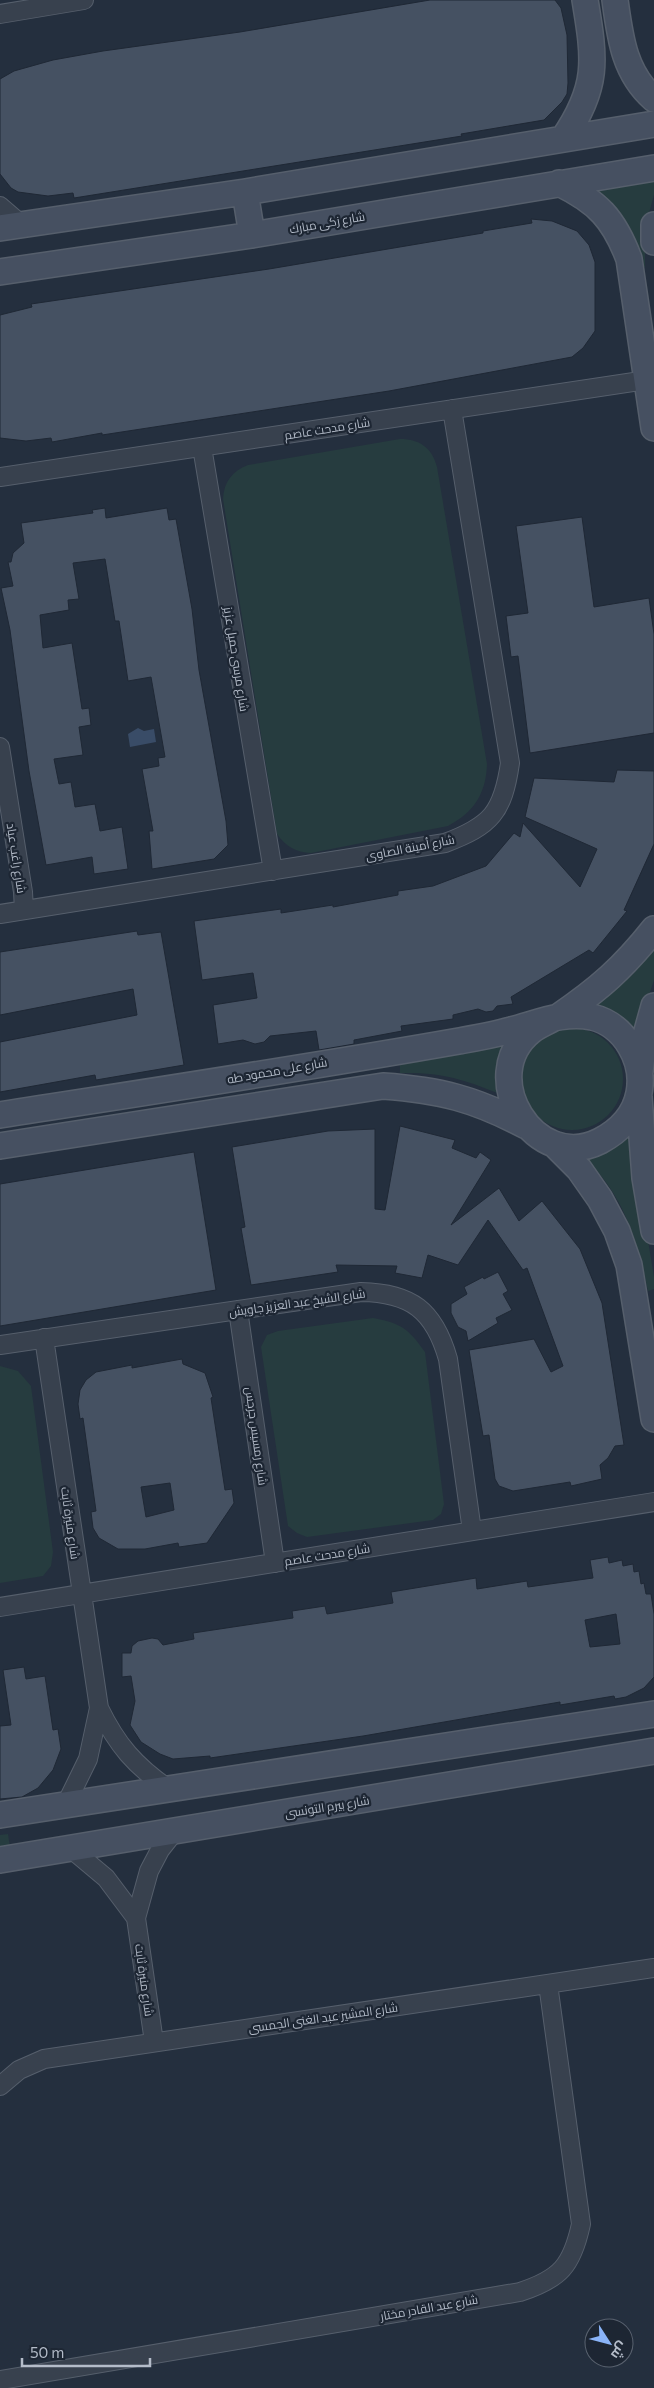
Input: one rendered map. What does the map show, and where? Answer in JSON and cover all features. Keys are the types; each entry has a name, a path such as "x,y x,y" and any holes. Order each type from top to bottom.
{"street":[{"path":"0,14 84,0"},
{"path":"563,139 587,97 593,73 593,49 586,0"},
{"path":"615,0 622,45 630,69 644,90 654,99"},
{"path":"0,206 11,226 246,192 654,124"},
{"name":"شارع زكى مبارك","path":"0,272 252,235 654,168"},
{"path":"559,183 583,194 597,206 619,234 629,259 650,379 654,428"},
{"path":"246,192 252,235"},
{"path":"654,225 654,242"},
{"name":"شارع مدحت عاصم","path":"0,477 650,379"},
{"name":"شارع أمينة الصاوى","path":"0,914 445,843 470,834 492,816 506,791 510,763 452,409"},
{"name":"شارع مرسى جميل عزيز","path":"202,447 272,871"},
{"name":"شارع راغب عياد","path":"0,747 23,892 24,910"},
{"path":"527,1127 513,1105 508,1079 514,1053 530,1032 596,991 629,960 654,929"},
{"path":"554,1144 576,1146 598,1142 617,1131 631,1114 639,1083 644,1042 654,1006"},
{"path":"555,1018 576,1015 595,1018 612,1026 626,1039 635,1055 639,1083 645,1178 654,1231"},
{"name":"شارع على محمود طه","path":"0,1115 468,1040 555,1018"},
{"path":"0,1146 383,1086 421,1089 458,1096 494,1109 554,1144 579,1169 600,1199 616,1231 629,1265 654,1419"},
{"name":"شارع الشيخ عبد العزيز جاويش","path":"0,1344 361,1292 385,1292 408,1300 427,1315 441,1335 448,1359 472,1531"},
{"name":"شارع رمسيس جرجس","path":"238,1310 275,1563"},
{"name":"شارع منيرة ثابت","path":"44,1338 99,1708 111,1733 127,1755 147,1774 170,1790"},
{"name":"شارع مدحت عاصم","path":"0,1607 654,1502"},
{"name":"شارع منيرة ثابت","path":"65,1806 88,1759 99,1708"},
{"path":"0,1815 654,1714"},
{"name":"شارع بيرم التونسى","path":"0,1860 654,1751"},
{"name":"شارع منيرة ثابت","path":"154,2042 136,1918 149,1872 160,1850 175,1831"},
{"name":"شارع منيرة ثابت","path":"69,1847 106,1878 136,1918"},
{"name":"شارع المشير عبد الغنى الجمسى","path":"0,2086 20,2070 44,2059 654,1968"},
{"name":"شارع عبد القادر مختار","path":"1,2380 520,2292 542,2285 563,2269 572,2256 576,2249 581,2224 548,1984"}],"green space":[{"path":"654,181 654,195 645,227 645,267 640,266 598,190"},
{"path":"400,439 414,441 424,446 432,455 437,467 487,764 484,784 472,808 448,826 311,853 301,851 292,848 277,834 223,499 225,487 237,470 248,465"},
{"path":"654,950 654,980 635,1037 589,1008 632,975"},
{"path":"572,1028 591,1032 608,1043 619,1060 623,1079 619,1098 608,1115 591,1126 572,1130 553,1126 536,1115 525,1098 521,1079 525,1060 536,1043 553,1032"},
{"path":"505,1044 500,1094 475,1084 440,1075 400,1073 400,1062"},
{"path":"633,1130 638,1179 654,1277 654,1289 648,1291 633,1235 618,1201 596,1170 582,1156"},
{"path":"373,1318 391,1322 404,1328 425,1352 444,1504 441,1514 433,1520 307,1537 297,1533 288,1526 261,1347 267,1335 278,1331"},
{"path":"0,1366 18,1371 31,1386 53,1552 51,1566 43,1576 0,1583"},
{"path":"8,1834 10,1847 0,1849 0,1835"}],"water":[{"path":"138,728 144,731 154,729 156,742 130,747 128,734"}],"building":[{"path":"430,0 555,0 561,8 567,35 568,83 567,94 562,102 544,120 461,134 462,136 74,198 73,193 48,196 18,192 11,188 0,174 0,79 14,71 53,60 103,51 240,32"},
{"path":"531,219 552,221 577,231 589,245 595,262 595,331 583,348 572,357 389,391 102,435 102,433 52,442 51,438 26,441 0,438 0,315 32,307 31,304 269,269 483,233 483,231 532,223"},
{"path":"105,508 106,518 167,508 169,520 176,519 192,609 199,670 226,821 228,845 214,859 152,869 149,831 153,831 142,769 159,766 158,758 165,757 151,677 128,681 119,621 115,621 105,559 73,563 79,599 68,600 69,610 40,615 43,648 72,643 82,709 89,708 91,725 79,727 83,755 54,759 59,784 71,782 75,807 95,804 100,831 122,827 128,869 94,874 92,857 46,865 29,771 10,630 1,588 13,586 8,562 11,562 13,553 24,543 21,523 93,513 92,510"},
{"path":"582,517 594,607 649,598 654,634 654,733 530,753 518,656 511,657 506,616 528,613 516,526"},
{"path":"617,770 654,771 654,844 624,910 627,911 593,953 589,950 511,997 513,1004 497,1006 493,1011 486,1012 478,1009 453,1015 453,1019 401,1026 402,1031 354,1040 354,1044 319,1050 316,1031 270,1036 264,1042 255,1044 243,1040 218,1044 213,1005 257,998 253,973 202,980 194,921 281,909 281,913 333,905 333,907 398,895 398,891 433,886 486,866 514,833 520,837 523,823 580,887 597,849 525,817 534,778 614,782"},
{"path":"137,931 138,935 161,932 184,1065 96,1080 95,1075 0,1092 0,1042 137,1015 133,989 0,1015 0,952"},
{"path":"400,1126 455,1140 452,1148 476,1158 480,1152 491,1160 451,1225 499,1188 519,1221 542,1201 580,1249 602,1303 624,1445 615,1446 608,1458 600,1465 602,1479 571,1486 570,1482 513,1491 499,1486 495,1479 489,1435 483,1436 469,1350 534,1339 551,1372 563,1366 527,1268 523,1270 488,1220 458,1265 428,1255 422,1278 395,1273 397,1266 336,1265 338,1272 251,1285 241,1228 245,1227 232,1147 328,1131 375,1129 375,1209 385,1210"},
{"path":"194,1152 216,1290 0,1326 0,1184"},
{"path":"498,1272 508,1291 503,1294 512,1310 496,1318 498,1323 468,1341 466,1331 458,1327 451,1313 451,1304 467,1294 464,1287"},
{"path":"182,1359 183,1364 205,1373 213,1397 211,1398 225,1490 232,1489 234,1503 207,1543 179,1547 178,1543 145,1549 118,1549 99,1538 93,1528 91,1512 96,1511 83,1418 80,1419 78,1404 80,1390 86,1380 96,1372 132,1365 132,1368","holes":["170,1483 174,1510 146,1517 141,1487"]},
{"path":"608,1557 609,1563 622,1560 623,1566 633,1564 634,1572 639,1571 641,1584 644,1583 646,1594 651,1594 654,1614 654,1677 644,1688 626,1697 615,1699 614,1696 560,1705 560,1702 363,1736 210,1758 210,1756 173,1759 160,1754 141,1742 130,1725 135,1701 131,1676 122,1677 122,1653 131,1653 132,1646 138,1641 152,1638 158,1639 163,1645 194,1639 193,1633 293,1618 292,1611 325,1606 327,1614 393,1603 391,1592 476,1578 477,1589 527,1581 528,1587 593,1578 590,1560","holes":["616,1614 620,1644 590,1647 585,1620"]},
{"path":"24,1667 26,1679 45,1676 53,1730 58,1729 61,1749 53,1770 38,1788 22,1797 0,1799 0,1726 11,1725 3,1670"}]}
